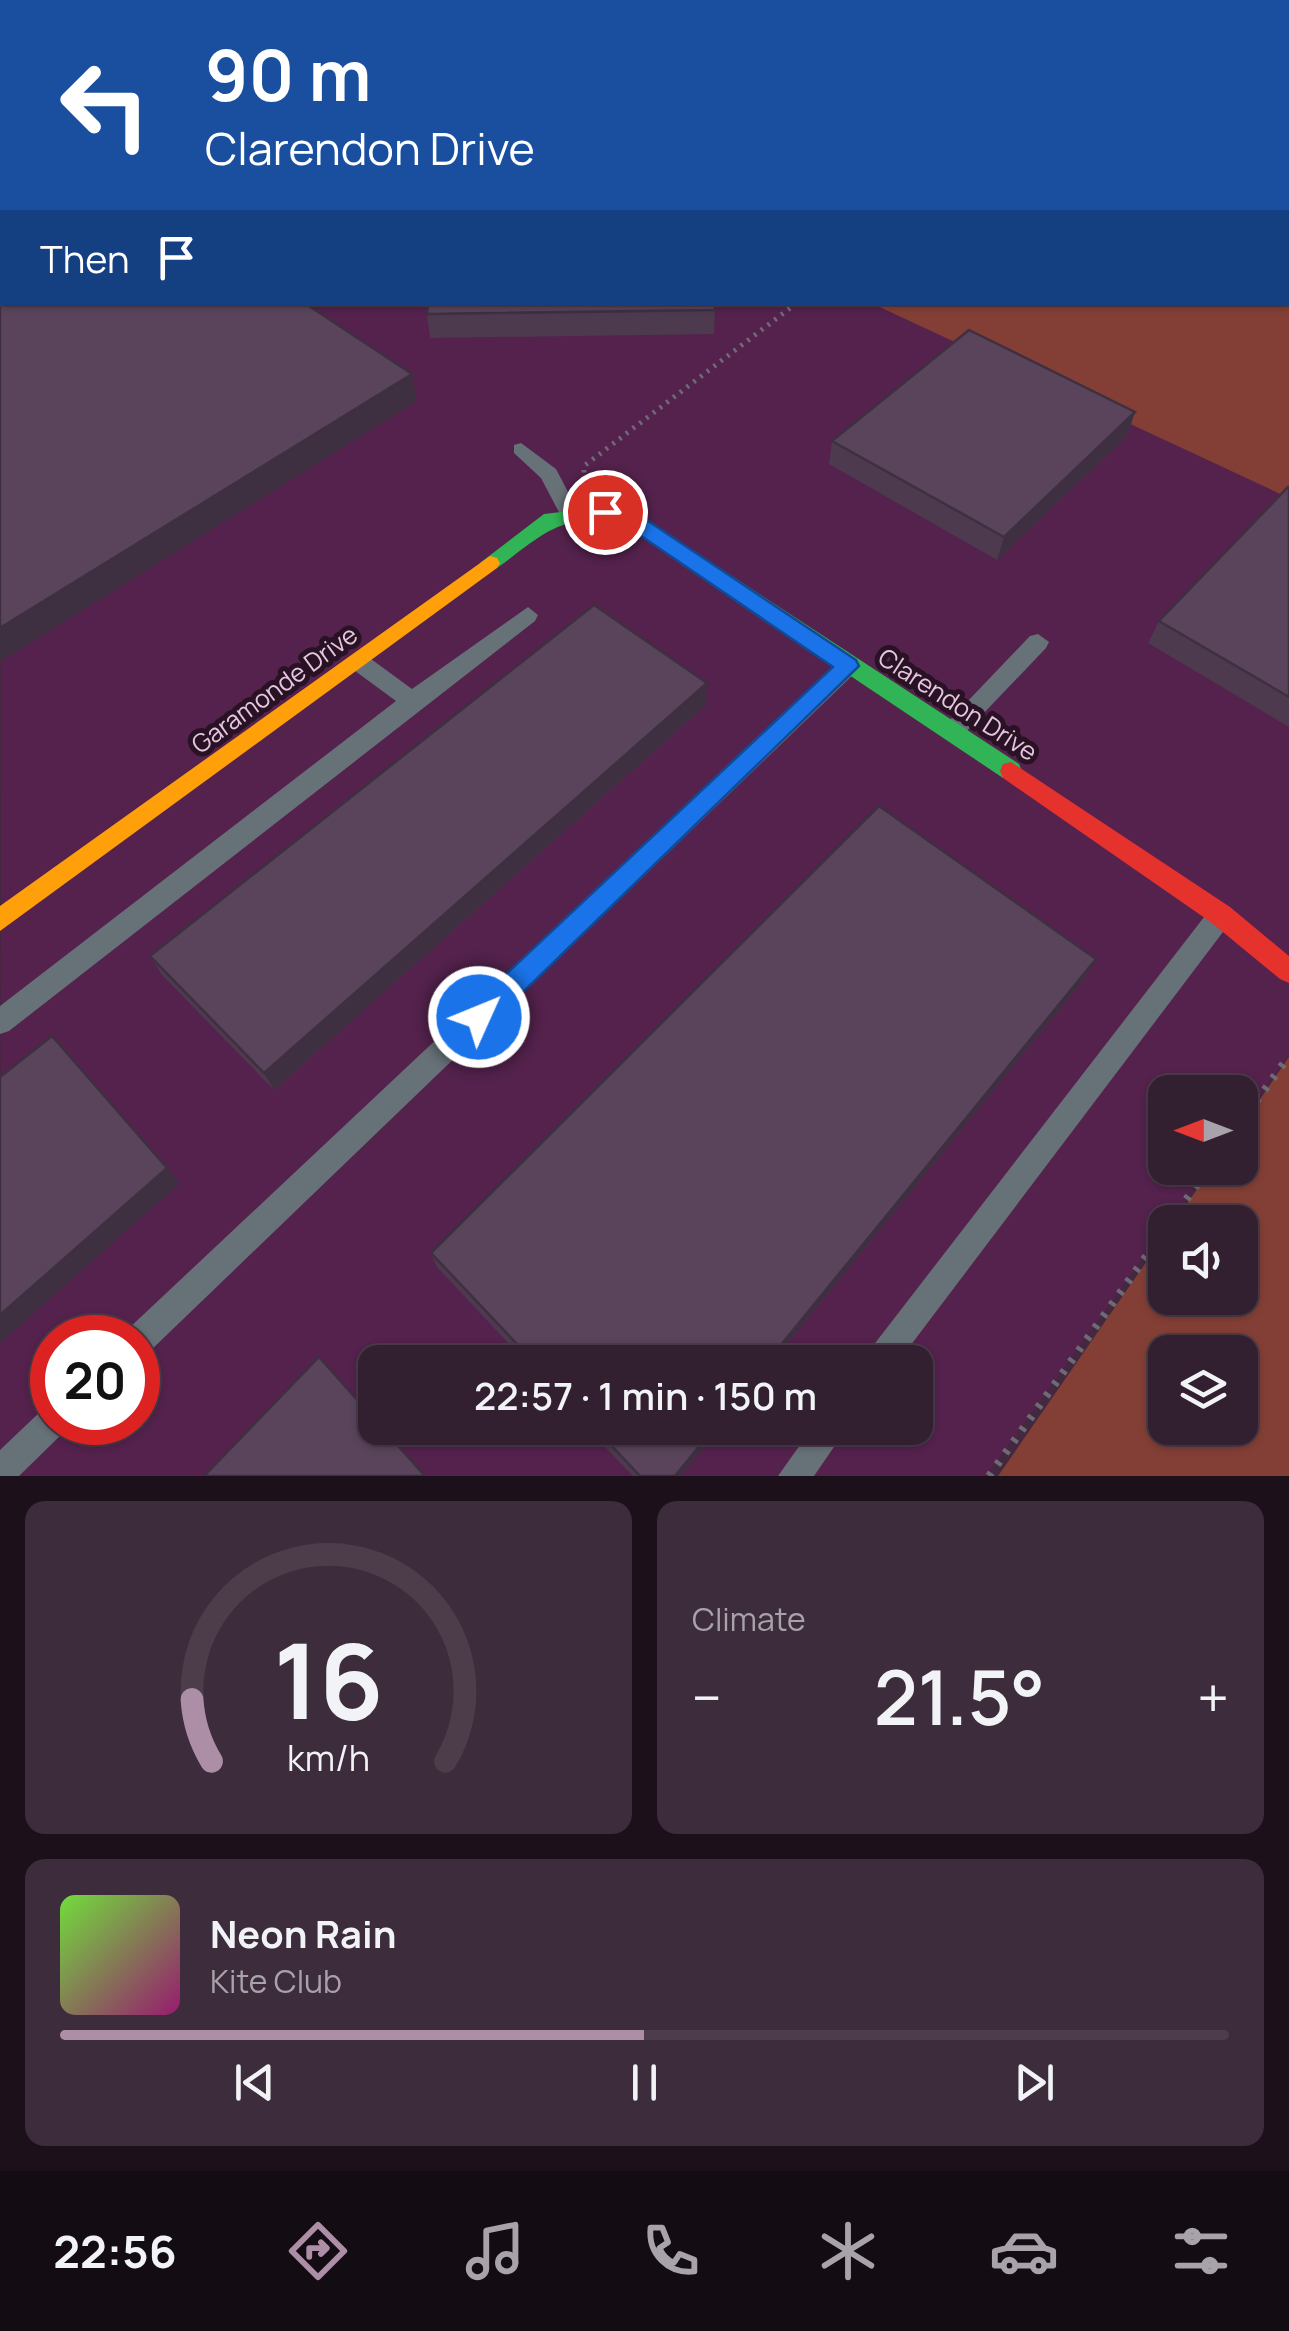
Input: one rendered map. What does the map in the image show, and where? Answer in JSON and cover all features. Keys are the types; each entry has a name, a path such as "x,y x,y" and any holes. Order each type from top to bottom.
{"street":[{"name":"Clarendon Drive","path":"576,513 605,512 638,524 848,666 953,731 1221,916 1289,971"},
{"name":"Garamonde Drive","path":"0,920 551,519 576,513"}],"lane":[{"path":"521,448 549,474 576,513"},
{"path":"0,1022 412,700 528,615"},
{"path":"953,731 1038,642"},
{"path":"359,662 412,700"},
{"path":"160,1321 848,666"},
{"path":"893,1345 1221,916"},
{"path":"0,1472 30,1443"},
{"path":"794,1476 817,1445"}],"path":[{"path":"576,513 584,466 794,305"},
{"path":"1258,1099 1289,1056"},
{"path":"989,1476 1148,1254"}],"shaded area":[{"path":"2,305 875,305 1289,498 1289,1055 1258,1098 1258,1075 1148,1075 1148,1185 1196,1185 1181,1205 1148,1205 1148,1251 986,1476 0,1476"},
{"path":"875,305 1289,305 1289,498"},
{"path":"1289,1057 1289,1476 998,1476 1148,1260 1148,1315 1258,1315 1258,1205 1186,1205 1200,1185 1258,1185 1258,1102"}],"building":[{"path":"0,305 308,305 412,374 0,628"},
{"path":"428,305 714,305 715,310 427,314"},
{"path":"969,330 1135,412 1004,537 832,441"},
{"path":"1289,487 1289,697 1159,621"},
{"path":"594,605 707,683 264,1073 150,956"},
{"path":"879,806 1096,959 781,1345 518,1345 431,1253"},
{"path":"52,1036 167,1168 0,1315 0,1077"},
{"path":"319,1357 358,1401 358,1445 397,1445 425,1476 204,1476"},
{"path":"611,1445 700,1445 675,1476 640,1476"}],"traffic: fast":[{"path":"490,563 551,519 595,514 638,524 1011,771"}],"traffic: slow":[{"path":"0,920 490,563"}],"traffic: jam":[{"path":"1011,771 1221,915 1289,971"}],"route":[{"path":"479,1017 848,666 638,524 605,512"}]}
